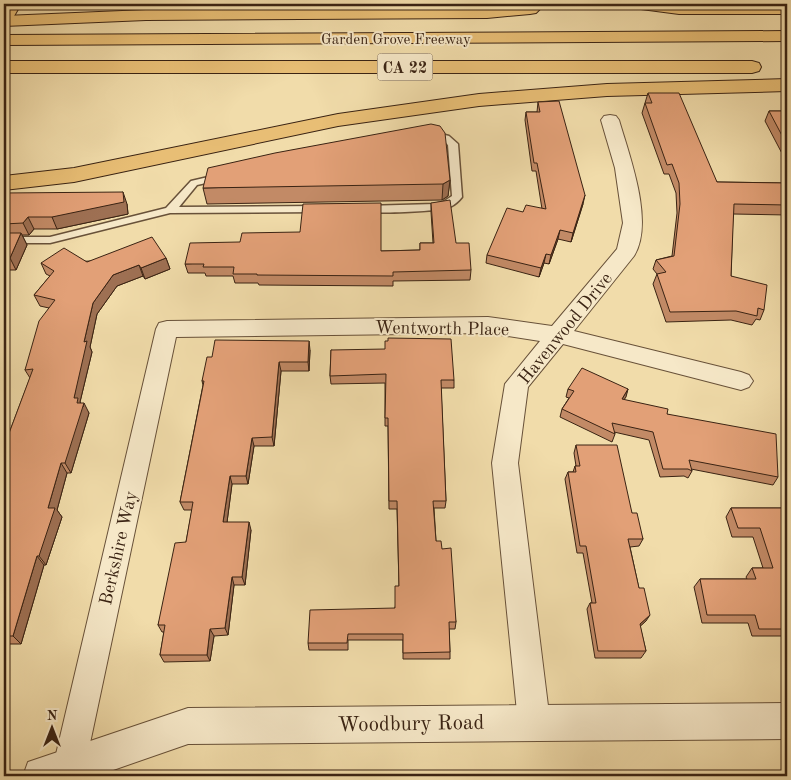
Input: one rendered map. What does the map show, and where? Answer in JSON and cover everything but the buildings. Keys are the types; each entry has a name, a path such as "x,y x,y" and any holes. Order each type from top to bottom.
{"main road":[{"path":"4,20 13,4"},
{"path":"4,20 146,15 487,13 530,9 537,4"},
{"path":"641,4 679,9 787,9"},
{"name":"Garden Grove Freeway","path":"4,40 787,36"},
{"name":"Garden Grove Freeway","path":"4,67 767,67"},
{"path":"4,183 74,175 317,124 449,103 597,91 787,85"}],"street":[{"name":"Havenwood Drive","path":"534,722 505,463 517,384 627,251 633,223 624,168 610,120"},
{"name":"Wentworth Place","path":"167,328 488,325 558,334 741,381"},
{"name":"Berkshire Way","path":"56,772 167,328"},
{"name":"Woodbury Road","path":"56,772 188,726 787,721"}],"lane":[{"path":"353,209 434,207 446,205 457,197 453,144 446,138 433,134 419,134"},
{"path":"170,210 194,183 232,174"},
{"path":"4,240 50,240 170,210 333,209"}]}
